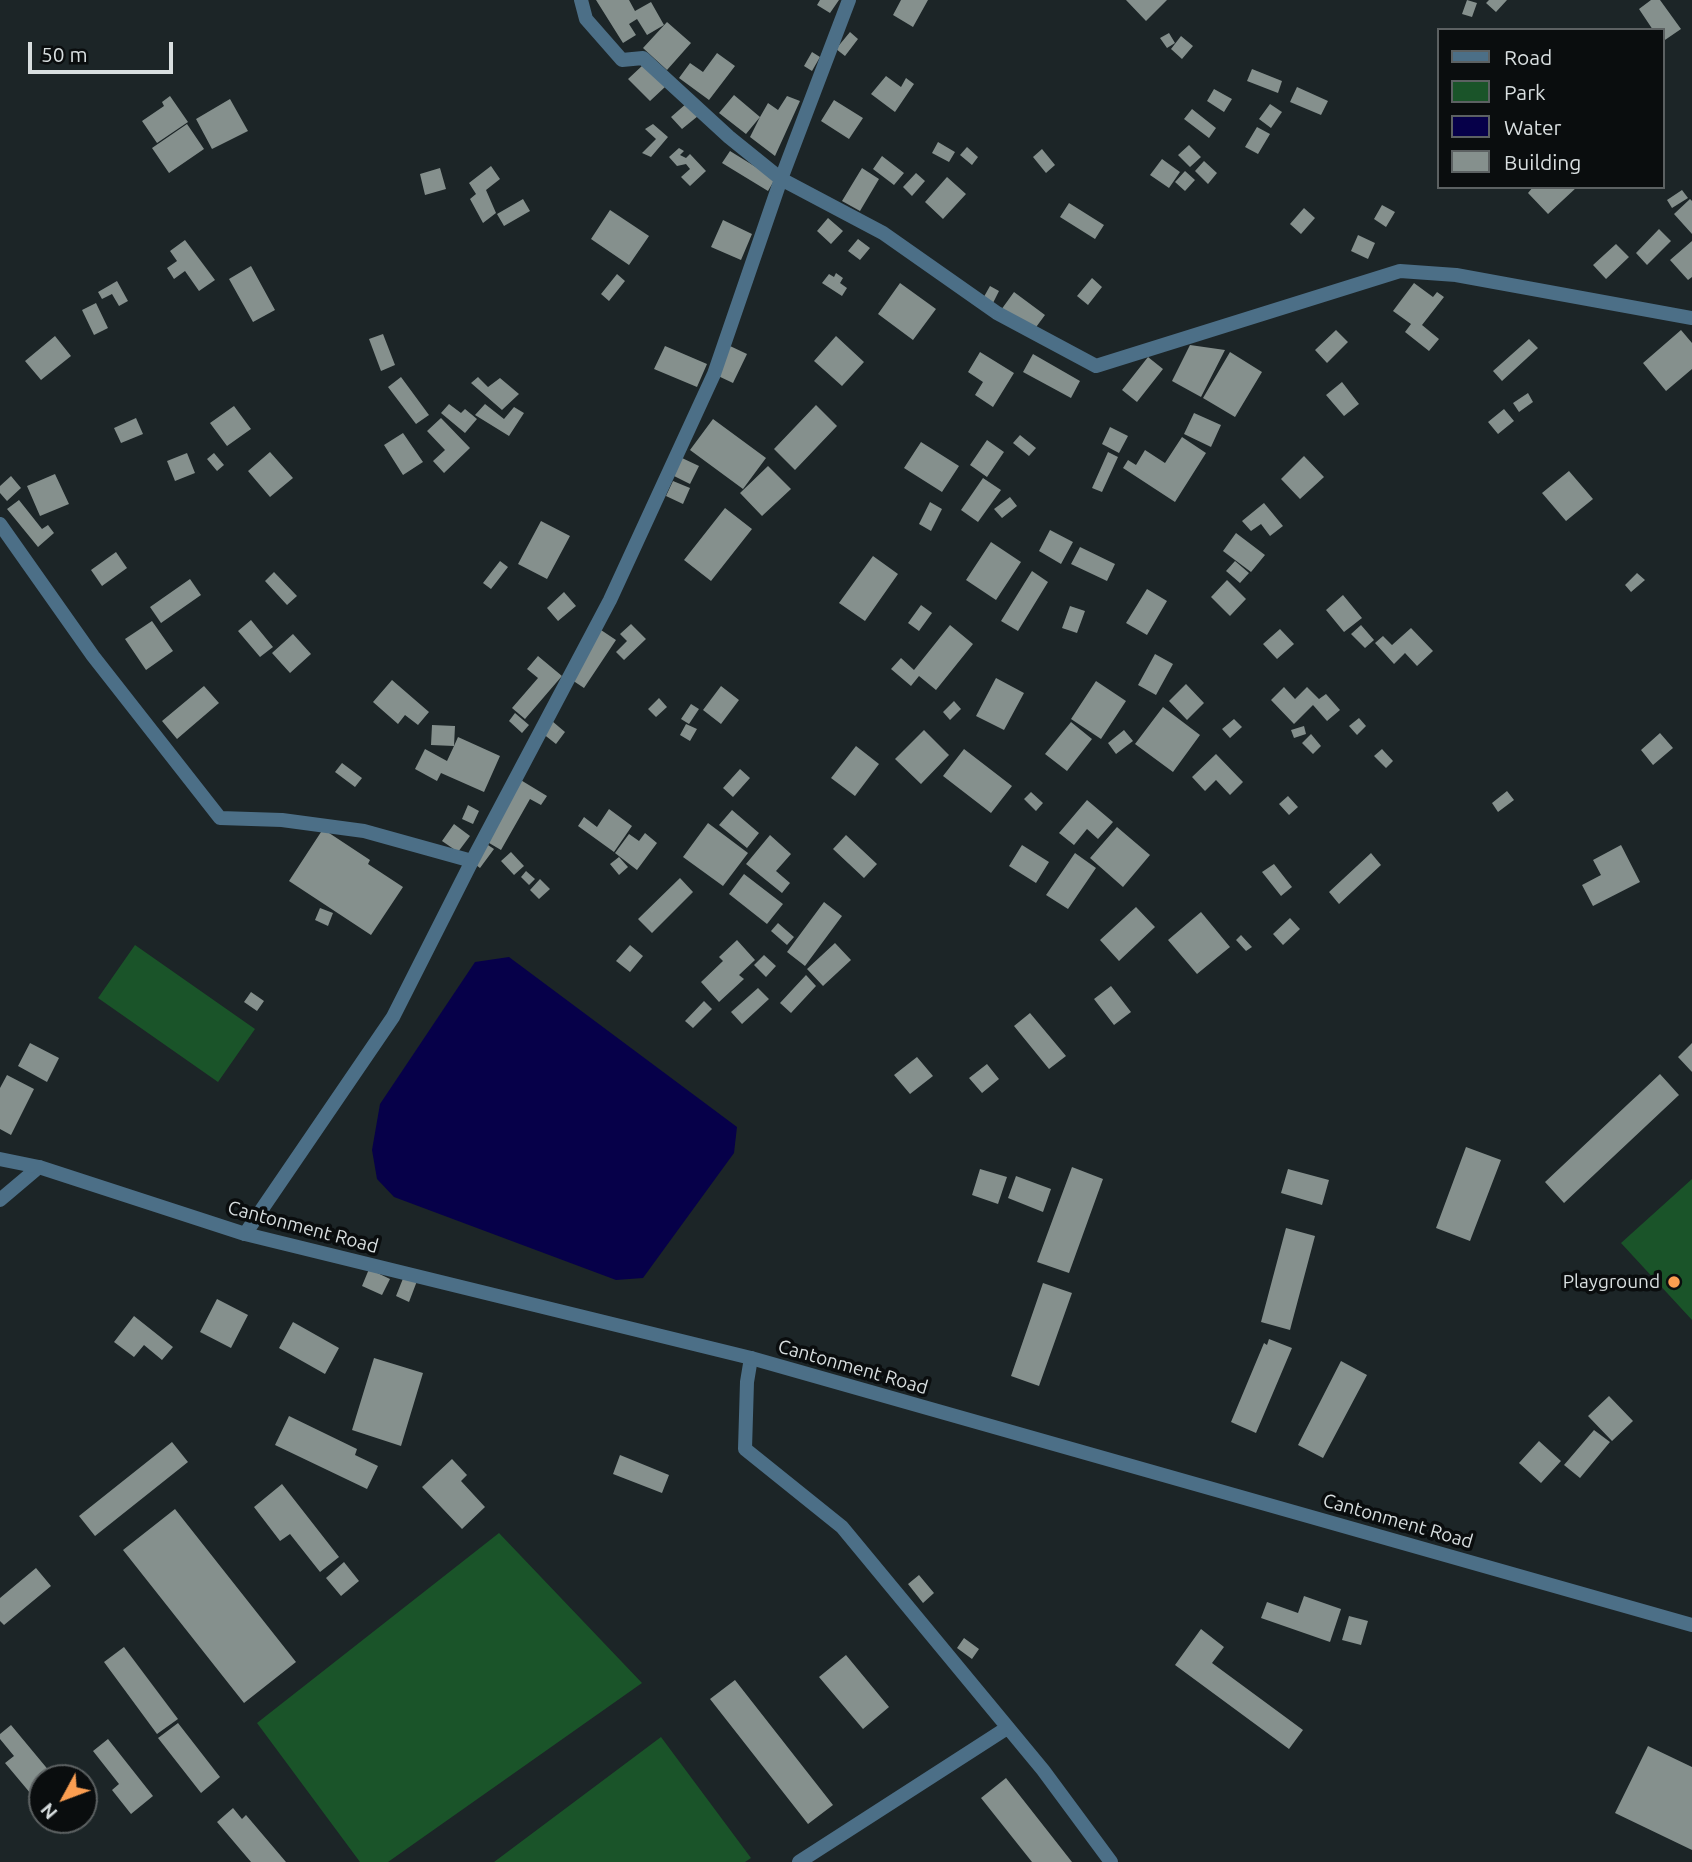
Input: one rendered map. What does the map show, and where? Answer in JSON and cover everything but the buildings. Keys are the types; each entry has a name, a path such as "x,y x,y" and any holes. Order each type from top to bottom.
{"street":[{"path":"581,0 586,19 622,60 643,58 729,137 781,179 883,233 997,313 1096,366 1400,271 1457,275 1692,318"},
{"path":"245,1234 394,1017 472,861 610,600 708,387 781,179 849,0"},
{"path":"0,524 93,656 220,818 282,820 365,831 472,861"},
{"name":"Cantonment Road","path":"0,1159 39,1167 245,1234 751,1358 1692,1625"},
{"path":"0,1200 39,1167"},
{"path":"751,1358 747,1382 745,1449 842,1527 1043,1770 1111,1862"},
{"path":"799,1862 1007,1728"}],"green space":[{"path":"135,945 255,1029 218,1082 98,998"},
{"name":"Playground","path":"1692,1179 1692,1320 1621,1243"},
{"path":"499,1533 642,1683 388,1862 360,1862 257,1723"},
{"path":"661,1737 751,1858 745,1862 494,1862"}],"water":[{"path":"509,957 737,1127 734,1153 643,1278 616,1280 394,1197 377,1179 372,1150 380,1104 475,962"}],"place":[{"name":"Playground","path":"1674,1282"}]}
